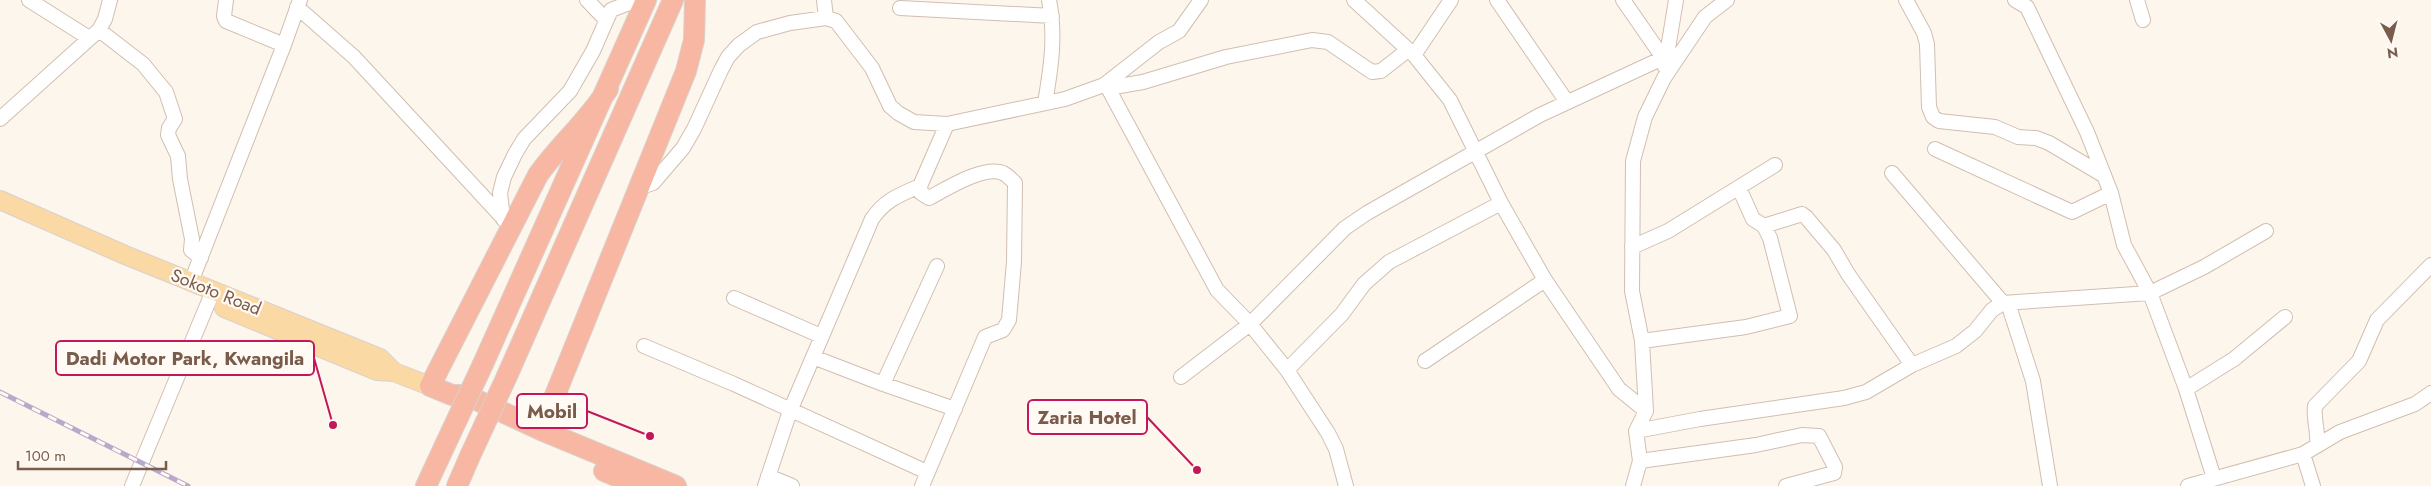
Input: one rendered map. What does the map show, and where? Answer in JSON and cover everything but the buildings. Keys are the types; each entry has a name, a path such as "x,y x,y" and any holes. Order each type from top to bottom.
{"highway":[{"path":"426,486 608,89 646,0"},
{"path":"457,486 673,0"},
{"path":"541,430 691,56 695,0"},
{"path":"608,89 588,117 538,175 430,386 452,395 466,395 541,430 676,486"},
{"path":"554,207 577,216"},
{"path":"452,395 458,407 639,486"}],"main road":[{"name":"Sokoto Road","path":"0,200 191,282 211,296 380,358 394,372 430,386"},
{"path":"0,213 211,296"}],"street":[{"path":"29,0 94,34 142,64 166,92 175,119 169,128 168,135 178,156 180,179 192,239 191,250 200,258"},
{"path":"0,119 94,34 105,19 110,0"},
{"path":"226,0 224,16 226,22 284,45"},
{"path":"587,0 606,20"},
{"path":"504,240 500,193 504,177 515,154 524,139 570,91 593,50 611,10 629,3 631,0"},
{"path":"824,0 826,18"},
{"path":"1045,103 1053,55 1050,0"},
{"path":"1106,86 1160,42 1179,31 1201,0"},
{"path":"1354,0 1411,52 1450,100 1474,151 1545,280 1618,390 1646,412"},
{"path":"638,188 653,184 683,148 732,51 749,37 764,30 826,18 836,21 872,68 890,106 898,114 914,122 946,124 1065,99 1106,86 1143,82 1226,57 1312,40 1328,42 1372,72 1381,70 1411,52 1451,0"},
{"path":"1497,0 1567,102"},
{"path":"1623,0 1664,60"},
{"path":"1664,78 1664,60 1676,0"},
{"path":"1633,486 1640,461 1636,431 1646,412 1642,341 1632,291 1633,161 1646,117 1664,78 1705,17 1727,0"},
{"path":"1906,0 1924,33 1927,44 1929,107 1933,117 1938,122 1995,127 2018,137 2036,138 2049,143 2103,175"},
{"path":"2015,0 2027,7 2040,30 2086,132 2111,193 2124,246 2150,293 2186,389 2214,478"},
{"path":"2137,0 2143,20"},
{"path":"191,282 284,45 298,3 354,57 503,218"},
{"path":"900,8 1052,16"},
{"path":"1181,377 1250,324 1345,228 1366,213 1493,140 1567,102 1664,60"},
{"path":"1106,86 1218,290 1250,324 1287,370 1336,449 1346,486"},
{"path":"922,486 985,337 1003,330 1010,320 1014,262 1015,183 1002,173 988,172 967,177 929,198 921,194 920,186 946,124"},
{"path":"1464,129 1493,140"},
{"path":"1935,149 2072,212 2111,193"},
{"path":"1632,248 1668,231 1775,165"},
{"path":"1892,173 2006,303 2033,382 2050,486"},
{"path":"792,486 766,481 790,411 821,336 872,219 889,199 920,186"},
{"path":"1642,341 1746,327 1790,316 1770,238 1764,226 1753,219 1738,188"},
{"path":"1287,370 1342,314 1364,284 1389,262 1502,203"},
{"path":"1764,226 1795,214 1802,214 1806,217 1834,250 1848,274 1912,365"},
{"path":"1636,431 1700,419 1844,398 1866,392 1912,365 1956,346 1975,331 1992,310 2006,303 2150,293 2204,267 2266,231"},
{"path":"2317,446 2319,433 2314,414 2315,406 2359,361 2377,320 2431,265"},
{"path":"882,384 937,266"},
{"path":"1425,361 1545,280"},
{"path":"132,486 211,296"},
{"path":"734,298 821,336"},
{"path":"2186,389 2234,359 2285,316"},
{"path":"644,346 927,472"},
{"path":"813,357 882,384 955,409"},
{"path":"2188,486 2303,454 2340,432 2408,407 2431,393"},
{"path":"1640,461 1756,445 1802,435 1819,436 1835,467 1834,473 1786,486"},
{"path":"2303,454 2313,486"}],"railway":[{"path":"0,392 188,486"}],"place":[{"name":"Dadi Motor Park, Kwangila","path":"333,425"},
{"name":"Mobil","path":"650,436"},
{"name":"Zaria Hotel","path":"1197,470"}]}
